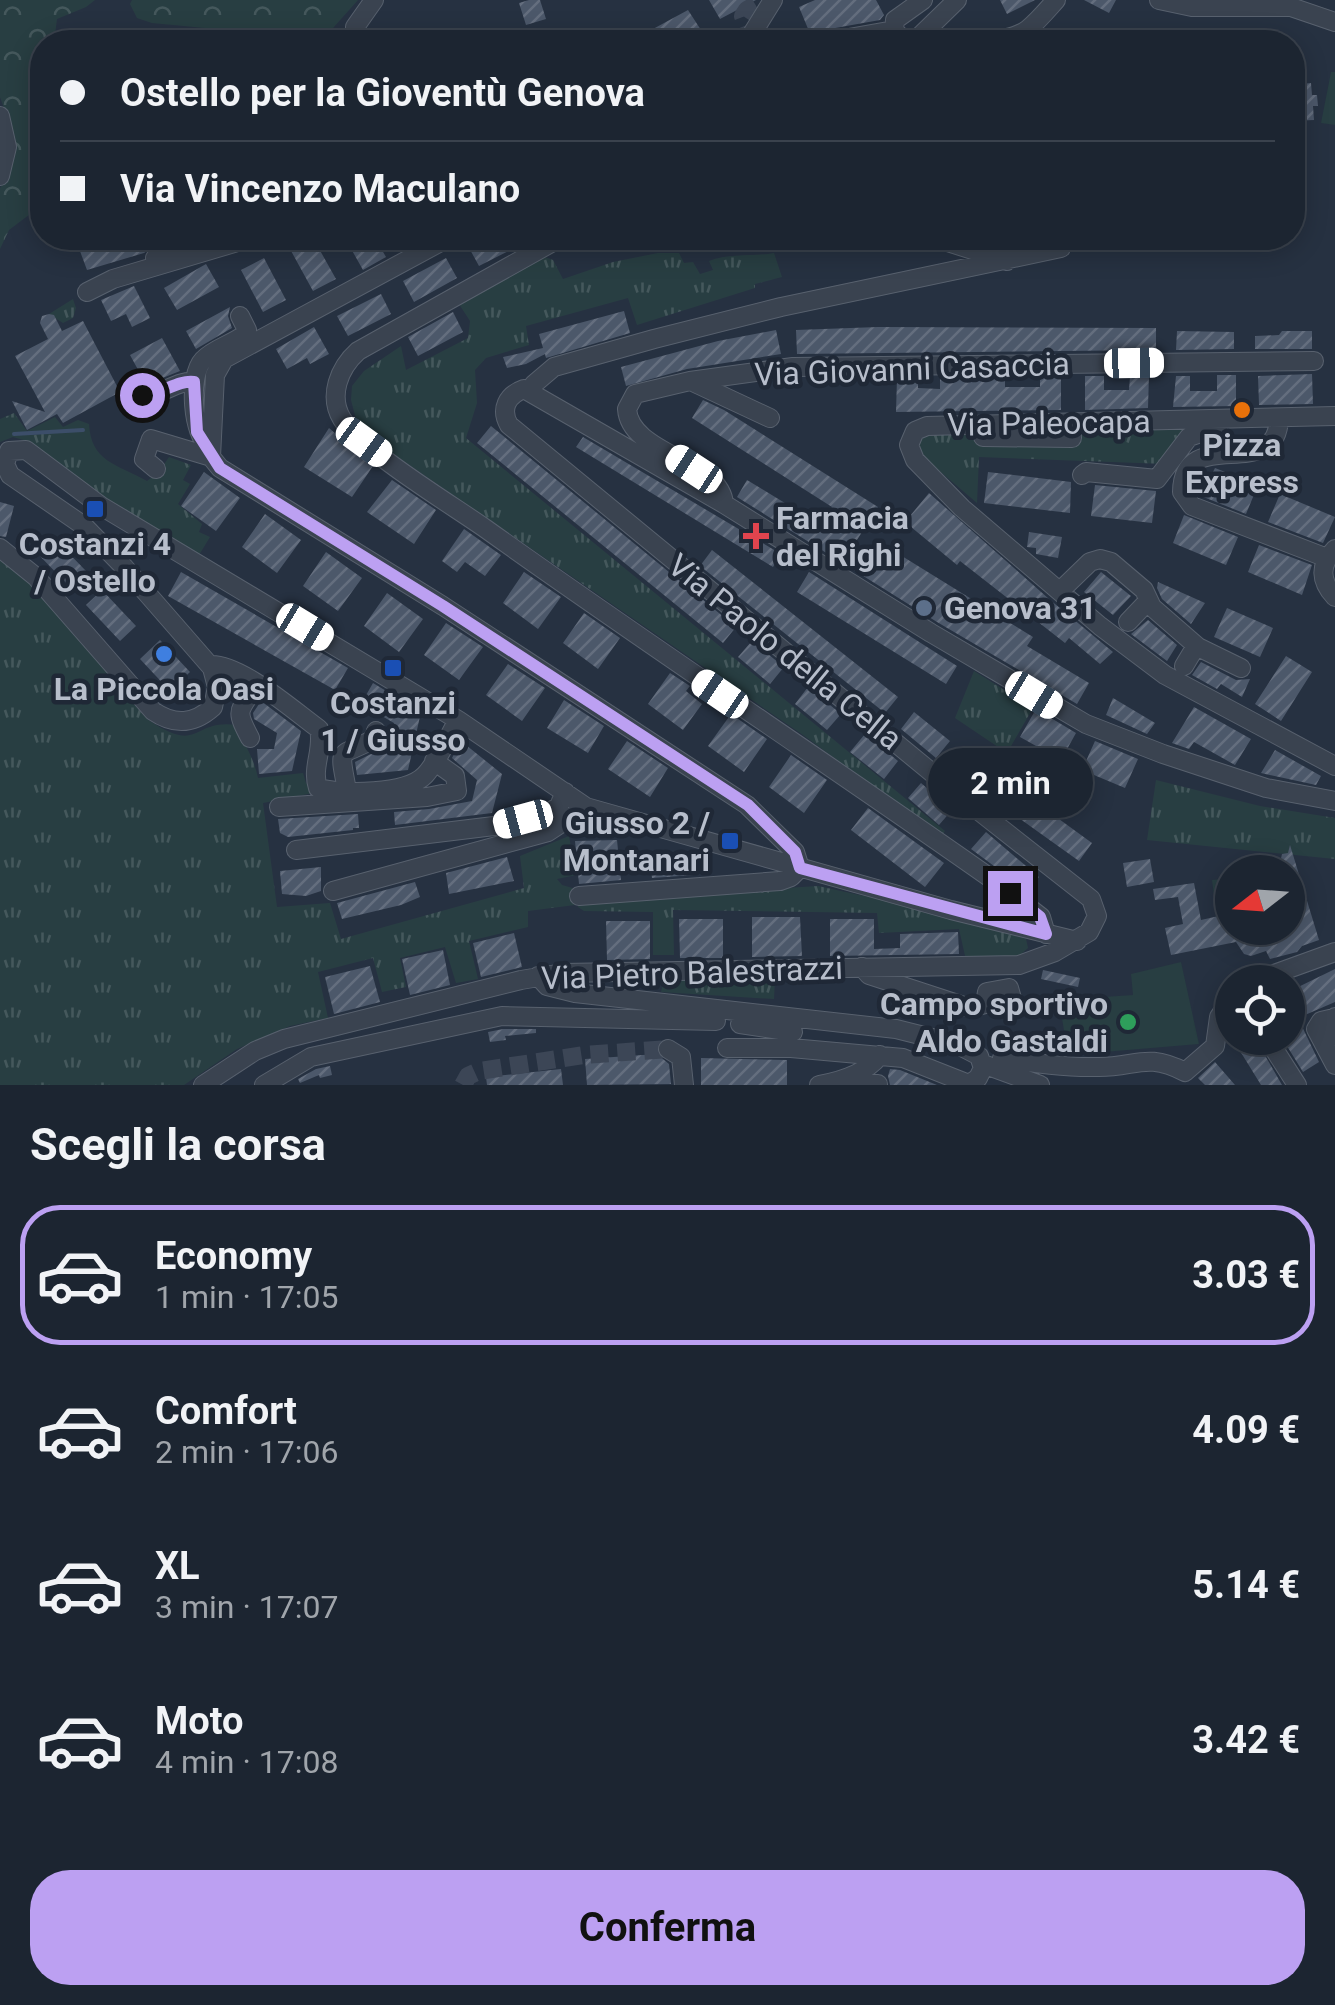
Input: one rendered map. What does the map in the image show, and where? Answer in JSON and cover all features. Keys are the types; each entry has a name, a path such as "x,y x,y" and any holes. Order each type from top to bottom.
{"street":[{"path":"356,30 374,0"},
{"path":"753,30 767,0"},
{"path":"894,30 896,18 923,0"},
{"path":"926,30 958,0"},
{"path":"1027,30 1056,0"},
{"path":"1159,0 1192,7 1291,7 1335,22"},
{"path":"0,116 8,148 0,176"},
{"path":"113,279 115,272 174,250"},
{"path":"87,292 113,279 211,250"},
{"path":"210,452 215,375 224,359 426,250"},
{"path":"539,250 358,351 345,364 336,390 337,408 345,423 409,476 650,647 996,882 1040,917 1046,934"},
{"path":"970,250 1007,262"},
{"name":"Via Paolo della Cella","path":"1052,250 781,307 625,346 554,368 530,390 518,391 505,404 504,411 509,425 1091,899 1096,916 1089,932 1077,941"},
{"path":"240,316 247,330 244,335 204,360 194,382 197,432 220,468 443,606 748,805 795,852 800,868"},
{"name":"Via Giovanni Casaccia","path":"724,504 718,484 639,434 629,422 627,409 635,394 793,367 1314,360"},
{"path":"142,395 157,395 186,381 194,382"},
{"name":"Via Giovanni Casaccia","path":"690,382 770,418"},
{"path":"530,390 1078,720 1162,754 1266,788 1335,800"},
{"name":"Via Paleocapa","path":"1335,416 920,428 910,440 912,456 962,508 1165,675 1335,766"},
{"path":"1278,419 1277,437 1267,448 1200,460 1185,474 1182,492 1192,506 1331,553 1323,576 1335,597"},
{"name":"Via Paleocapa","path":"1082,476 1086,472 1162,480 1189,438 1232,420"},
{"path":"156,469 144,459 151,439 210,452"},
{"path":"0,548 36,577 162,718 184,722 204,716 214,707 218,687 210,664 84,526 10,475 5,464 10,451 26,450 102,506 458,720 586,807 1077,941"},
{"path":"1060,591 1096,559 1111,562 1152,593 1196,646 1241,668"},
{"path":"1128,622 1152,593"},
{"path":"1184,666 1196,646"},
{"path":"210,664 220,664 258,684 320,729 322,741 314,774 318,788 406,787 424,776 458,720"},
{"path":"250,738 238,718 258,684"},
{"path":"347,790 344,754 347,748 374,739 376,731"},
{"path":"279,807 428,798 457,791 455,776 434,761"},
{"path":"296,850 494,826 552,811 560,806 565,792"},
{"path":"333,892 548,832 586,807"},
{"path":"579,896 780,881 800,868"},
{"name":"Via Pietro Balestrazzi","path":"203,1085 255,1051 284,1039 538,976 669,970 1019,965 1077,941"},
{"path":"1305,965 1335,956"},
{"path":"1305,973 1335,956"},
{"path":"862,966 870,975 970,1008 985,1004 987,992 1009,988 1013,1002"},
{"path":"538,976 546,986 575,993 896,1029 956,1044 991,1067 1040,1085"},
{"path":"264,1085 311,1057 502,1016 726,1022 793,1032"},
{"path":"1335,1036 1335,1017 1321,1021 1316,1030 1335,1064"},
{"path":"1185,1072 1215,1047"},
{"path":"727,1048 791,1048 902,1058 969,1084 991,1067 1164,1061 1202,1085"},
{"path":"668,1049 681,1057 684,1085"},
{"path":"819,1085 849,1077 871,1066 880,1055"},
{"path":"1278,1055 1297,1085"},
{"path":"849,1077 878,1084"}],"green space":[{"path":"0,0 95,0 57,19 56,30 30,30 30,214 9,230 0,249 0,188 7,178 13,133 0,97"},
{"path":"132,0 358,0 329,30 209,30 152,23 137,18"},
{"path":"1331,72 1335,72 1335,125 1321,123"},
{"path":"679,253 684,263 693,262 700,274 713,270 709,261 774,253 782,277 637,325 628,298 526,326 529,345 486,358 475,370 477,403 466,438 945,831 941,836 803,735 370,438 357,423 352,386 364,371 401,346 406,370 468,338 470,321 459,304 545,257 553,260 563,279 613,262"},
{"path":"73,299 73,318 63,323 49,314"},
{"path":"14,413 27,431 55,417 63,427 78,420 89,424 100,454 147,481 169,457 191,465 183,480 190,484 178,504 202,524 199,532 210,537 199,555 75,480 27,441 13,437 0,442 0,419"},
{"path":"1192,428 1166,464 979,457 977,503 922,456 917,447 923,434"},
{"path":"0,559 18,568 147,719 164,730 187,736 211,727 236,725 258,778 303,773 306,783 318,792 263,803 277,907 330,903 341,939 524,888 520,856 569,836 576,875 557,879 576,889 575,905 528,911 528,927 469,941 478,979 456,983 445,947 400,958 406,987 382,992 373,958 318,972 328,1018 290,1026 237,1049 184,1085 0,1085"},
{"path":"974,671 1033,708 1007,753 955,718"},
{"path":"1156,780 1260,806 1335,818 1335,859 1147,840"},
{"path":"818,886 924,909 1026,939 1028,948 1018,957 966,960 959,929 879,933 877,913 673,910 674,955 653,955 653,912 584,911 577,901"},
{"name":"Campo sportivo Aldo Gastaldi","path":"1181,962 1199,1044 1068,1055 1059,1000 1133,995 1131,974"},
{"path":"775,978 774,999 661,992 664,980"}],"building":[{"path":"540,0 546,19 526,25 519,3"},
{"path":"709,0 756,0 720,19"},
{"path":"815,0 876,0 884,15 880,20 809,30 799,7"},
{"path":"1000,0 1035,0 1007,14"},
{"path":"1084,0 1116,0 1109,13"},
{"path":"688,10 701,30 651,30"},
{"path":"1311,83 1312,95 1317,95 1314,120 1305,120 1305,84"},
{"path":"80,250 149,250 144,253 87,270"},
{"path":"291,250 320,250 336,279 313,291"},
{"path":"352,250 382,250 386,257 363,270"},
{"path":"470,250 510,250 479,266"},
{"path":"264,258 286,300 263,312 241,270"},
{"path":"446,258 457,278 414,302 403,281"},
{"path":"206,264 219,287 177,310 164,288"},
{"path":"134,286 150,318 132,327 126,314 111,321 101,300"},
{"path":"381,294 391,314 348,336 337,316"},
{"path":"230,307 232,328 196,349 186,331"},
{"path":"624,311 630,333 546,358 545,354 507,368 503,357 543,348 539,334"},
{"path":"453,312 463,332 418,356 408,337"},
{"path":"54,315 62,331 83,321 120,392 63,423 57,414 27,430 12,401 45,412 15,356 48,339 40,323 42,316"},
{"path":"314,327 329,354 310,364 307,358 287,369 276,349"},
{"path":"1156,328 1156,350 797,354 796,330"},
{"path":"776,330 781,354 687,369 626,386 621,367"},
{"path":"1177,331 1234,332 1234,349 1176,350"},
{"path":"1282,331 1312,331 1312,349 1255,349 1255,336 1279,335"},
{"path":"162,338 180,371 160,379 155,370 142,377 130,355"},
{"path":"1312,374 1313,404 1259,405 1258,376"},
{"path":"1149,375 1148,408 1085,410 1085,376 1104,376 1104,390 1129,390 1130,376"},
{"path":"1217,375 1236,375 1236,406 1173,407 1176,376 1190,376 1190,391 1217,391"},
{"path":"1061,376 1061,410 896,412 897,378 918,378 918,388 940,389 940,378 1005,377 1005,387 1040,387 1040,377"},
{"path":"703,400 878,507 855,543 889,566 897,553 1033,637 1027,646 1089,683 1077,704 737,497 747,480 821,525 832,507 692,418"},
{"path":"491,426 736,627 723,643 477,443"},
{"path":"329,428 373,466 352,497 304,467"},
{"path":"583,437 781,554 773,567 576,447"},
{"path":"1215,468 1258,485 1246,514 1201,496"},
{"path":"204,472 240,498 216,531 181,506"},
{"path":"988,472 1071,482 1070,513 984,503"},
{"path":"392,480 436,510 414,544 367,512"},
{"path":"1095,485 1156,491 1152,523 1091,516"},
{"path":"929,493 1113,652 1100,664 1069,638 1065,643 905,522"},
{"path":"1280,494 1335,517 1323,543 1268,522"},
{"path":"0,502 14,506 6,537 0,536"},
{"path":"265,514 301,540 277,573 242,547"},
{"path":"1184,515 1238,537 1226,565 1173,543"},
{"path":"464,529 501,555 485,576 465,562 457,572 442,561"},
{"path":"1029,532 1062,537 1058,558 1036,554 1036,548 1027,547"},
{"path":"52,536 86,571 70,587 35,551"},
{"path":"1259,545 1312,565 1302,595 1248,572"},
{"path":"712,550 898,697 885,713 700,566"},
{"path":"326,552 362,578 338,611 303,586"},
{"path":"181,572 348,668 335,690 168,596"},
{"path":"524,572 561,597 538,629 503,603"},
{"path":"809,572 957,666 946,684 797,592"},
{"path":"1101,572 1131,596 1113,615 1084,592"},
{"path":"1158,582 1205,603 1191,624 1162,599"},
{"path":"102,590 136,626 120,641 86,605"},
{"path":"387,593 423,619 399,652 364,626"},
{"path":"1227,608 1273,628 1260,657 1214,637"},
{"path":"584,613 620,638 598,669 563,643"},
{"path":"1148,620 1177,645 1167,661 1131,634"},
{"path":"446,623 483,647 459,680 424,655"},
{"path":"160,640 190,672 170,691 140,659"},
{"path":"752,641 784,667 770,684 738,657"},
{"path":"1286,656 1312,672 1281,721 1255,704"},
{"path":"1201,662 1236,680 1250,679 1242,697 1221,684 1217,689 1192,675"},
{"path":"508,664 545,688 522,721 486,695"},
{"path":"670,673 690,686 686,691 702,704 683,730 648,704"},
{"path":"373,683 421,712 408,770 357,775 355,762 391,744 394,723 361,704"},
{"path":"808,687 841,714 827,730 795,704"},
{"path":"1113,698 1155,723 1147,734 1106,715"},
{"path":"564,700 604,726 588,753 547,728"},
{"path":"261,701 301,731 292,771 259,774 257,749 274,749 277,733 254,719 253,713"},
{"path":"1194,707 1251,739 1235,765 1194,742 1189,749 1172,743"},
{"path":"1036,709 1076,733 1061,760 1020,737"},
{"path":"914,712 950,741 936,758 901,729"},
{"path":"731,714 767,739 744,772 708,746"},
{"path":"865,734 898,761 884,779 850,752"},
{"path":"461,741 502,774 492,813 395,825 394,812 472,801 477,780 452,758"},
{"path":"627,741 668,768 650,797 608,769"},
{"path":"1095,741 1138,759 1125,788 1082,770"},
{"path":"1275,750 1321,776 1316,785 1261,773"},
{"path":"967,752 1092,843 1079,861 953,771"},
{"path":"791,755 827,780 804,813 769,787"},
{"path":"921,783 952,810 939,825 908,798"},
{"path":"868,808 944,863 925,887 851,830"},
{"path":"358,814 359,828 353,830 288,837 280,833 278,819"},
{"path":"986,832 1039,877 1028,891 971,849"},
{"path":"617,840 621,880 579,884 575,841"},
{"path":"693,855 694,875 652,878 649,858"},
{"path":"507,857 514,881 449,894 446,873"},
{"path":"1150,859 1154,882 1127,887 1123,863"},
{"path":"321,867 321,891 306,896 282,894 280,871"},
{"path":"415,882 420,897 342,919 337,903"},
{"path":"1194,883 1201,920 1215,917 1215,945 1221,945 1171,955 1165,928 1183,924 1178,897 1155,900 1153,889"},
{"path":"1305,894 1319,940 1305,945"},
{"path":"752,917 800,917 802,956 752,957"},
{"path":"679,919 723,919 723,958 680,958"},
{"path":"830,919 874,919 874,949 900,948 900,934 958,932 959,954 830,956"},
{"path":"606,921 650,921 650,959 607,960"},
{"path":"514,933 522,967 481,977 473,943"},
{"path":"1238,945 1305,945 1297,952 1270,959 1266,951 1244,954"},
{"path":"443,950 450,985 410,995 402,959"},
{"path":"370,966 380,1002 334,1014 325,977"},
{"path":"1335,969 1335,1002 1305,1015 1305,984"},
{"path":"1043,970 1080,978 1078,987 1041,979"},
{"path":"536,1029 536,1033 505,1036 506,1040 490,1042 488,1032"},
{"path":"1305,1033 1319,1062 1303,1072 1292,1055 1305,1055"},
{"path":"657,1054 669,1064 671,1084 587,1085 585,1059"},
{"path":"1242,1055 1265,1055 1282,1085 1261,1085"},
{"path":"701,1058 787,1060 787,1085 701,1085"},
{"path":"1215,1062 1235,1085 1205,1085 1198,1078"},
{"path":"330,1066 332,1075 319,1075 300,1083 298,1079 316,1069"},
{"path":"561,1069 563,1085 487,1085 486,1077"},
{"path":"890,1069 900,1070 937,1085 890,1085"}],"waterway":[{"path":"14,434 83,430"}],"tunnel":[{"path":"748,30 743,16 762,1"},
{"path":"463,1085 468,1076 479,1071 584,1055 668,1049"}],"place":[{"name":"Pizza Express","path":"1242,410"},
{"name":"Costanzi 4 / Ostello","path":"95,509"},
{"name":"Farmacia del Righi","path":"756,536"},
{"name":"Genova 31","path":"924,608"},
{"name":"La Piccola Oasi","path":"164,654"},
{"name":"Costanzi 1 / Giusso","path":"393,668"},
{"name":"Giusso 2 / Montanari","path":"730,841"},
{"name":"Campo sportivo Aldo Gastaldi","path":"1128,1022"}],"route":[{"path":"142,395 157,395 186,381 194,382 197,432 220,468 443,606 748,805 795,852 800,868 1046,934 1040,917 1010,893"}]}
